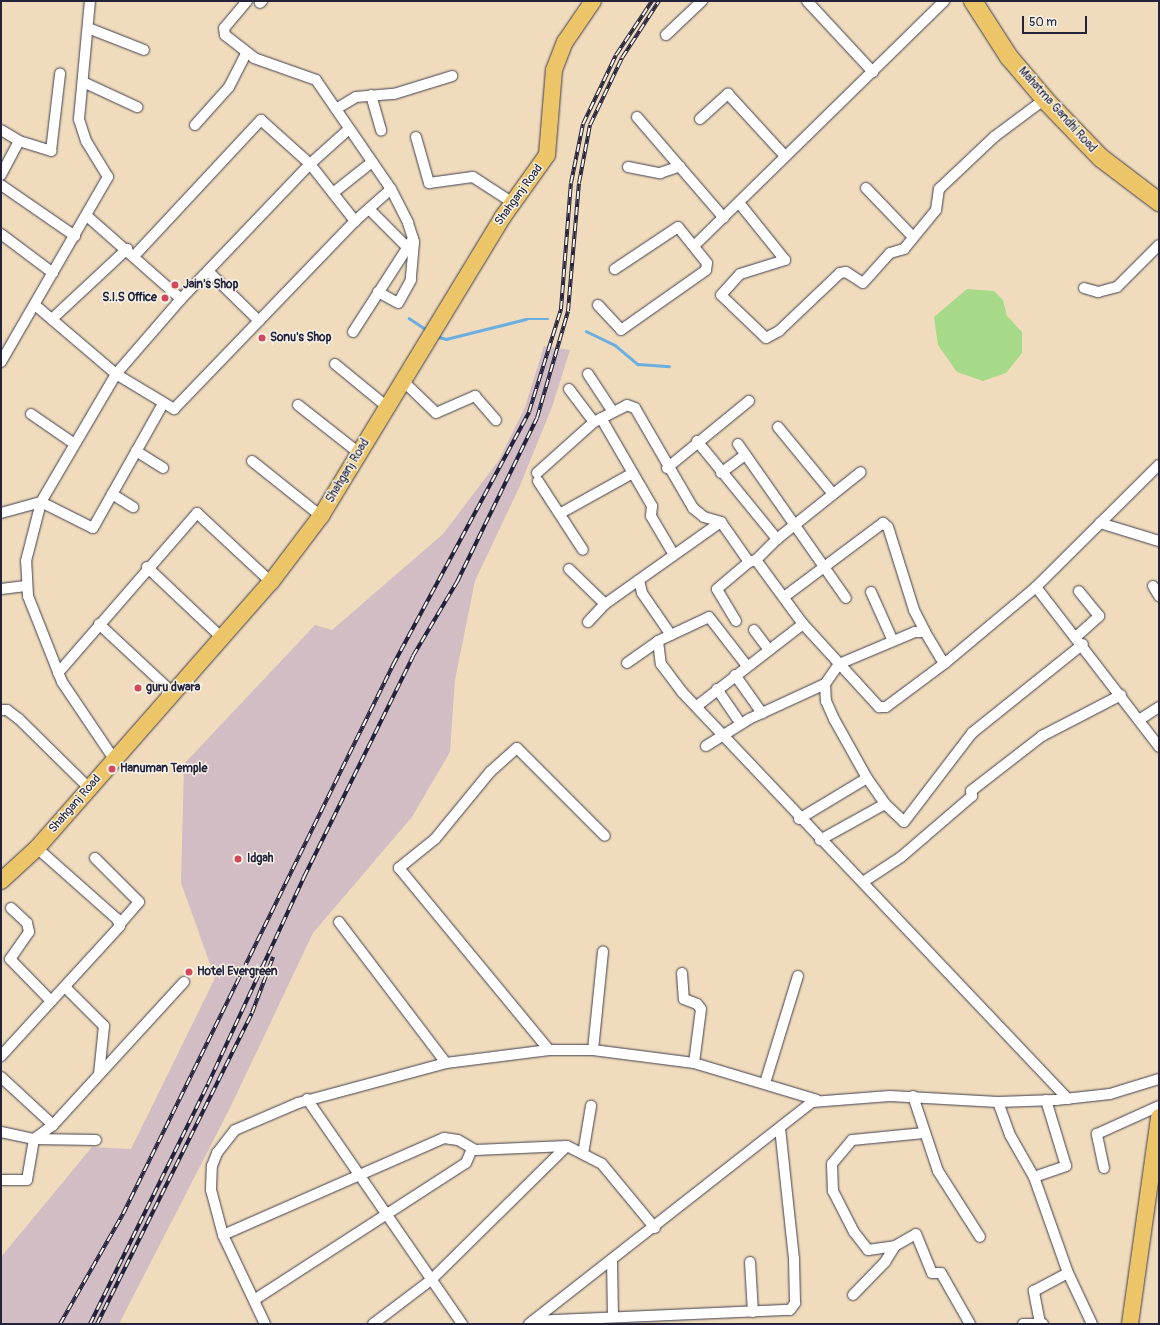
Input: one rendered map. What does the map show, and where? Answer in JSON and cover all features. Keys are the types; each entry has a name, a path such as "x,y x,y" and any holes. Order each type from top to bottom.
{"highway":[{"name":"Mahatma Gandhi Road","path":"973,1 1009,57 1045,99 1101,158 1159,202"},
{"name":"Mahatma Gandhi Road","path":"987,1 1052,93 1159,190"}],"main road":[{"name":"Shahganj Road","path":"1,881 37,848 220,637 271,582 321,516 434,326 513,203 547,155 554,70 574,24 592,1"},
{"path":"1130,1324 1159,1116"}],"street":[{"path":"1,362 105,187 108,172 86,141 81,127 83,82 90,1"},
{"path":"247,1 223,31 246,54 310,76 336,109 391,190 410,243 412,275 400,302 378,292"},
{"path":"666,35 702,1"},
{"path":"807,1 872,72"},
{"path":"695,245 740,204 785,156 944,1"},
{"path":"88,28 144,50"},
{"path":"195,125 229,87 246,54"},
{"path":"1,130 19,141 48,152 53,149 60,74"},
{"path":"336,109 354,98 371,95 394,94 452,76"},
{"path":"83,82 137,107"},
{"path":"700,119 728,94 785,156"},
{"path":"371,95 381,131"},
{"path":"740,204 785,260 740,274 721,295 766,338 780,331 840,273 846,272 864,282 890,253 904,249 936,210 939,189 994,137 1045,99"},
{"path":"637,117 724,218"},
{"path":"52,320 131,252 258,121 264,121 310,164 355,221"},
{"path":"114,759 58,673 26,586 28,549 41,502 73,443 116,374 181,299 209,272 310,164 349,129"},
{"path":"416,137 429,183 473,177 513,203"},
{"path":"1,175 19,141"},
{"path":"333,193 372,162"},
{"path":"628,167 660,172 680,166"},
{"path":"1,186 75,236"},
{"path":"866,188 913,237"},
{"path":"36,305 116,374 163,404 176,408 355,221 391,190"},
{"path":"369,209 410,243"},
{"path":"87,216 131,252 181,299"},
{"path":"598,305 616,329 623,329 706,270 707,263 695,245 678,227 615,269"},
{"path":"1,234 53,273"},
{"path":"353,332 410,243"},
{"path":"1084,288 1098,292 1117,287 1159,244"},
{"path":"209,272 259,321"},
{"path":"335,364 386,406"},
{"path":"588,374 613,412"},
{"path":"402,380 436,412 475,396 496,420"},
{"path":"569,390 597,420 633,473 652,506 651,516 674,555"},
{"path":"667,468 697,441 749,401"},
{"path":"1,513 41,502 91,529 163,404"},
{"path":"298,405 359,454"},
{"path":"583,550 538,477 597,420 627,405 635,408 667,468 697,513 721,522 784,597 804,624 839,664 881,708 944,664 1036,587 1159,465"},
{"path":"31,414 73,443"},
{"path":"778,427 833,494"},
{"path":"697,441 721,473 777,539"},
{"path":"738,444 846,598"},
{"path":"136,451 163,468"},
{"path":"721,473 745,455"},
{"path":"252,461 321,516"},
{"path":"736,621 717,589 861,472"},
{"path":"561,513 633,473"},
{"path":"112,494 133,507"},
{"path":"58,673 147,567 199,513 271,582"},
{"path":"588,622 604,604 721,522"},
{"path":"1100,523 1159,541"},
{"path":"784,597 824,566 884,524 914,610 944,664"},
{"path":"147,567 220,637"},
{"path":"569,570 604,604"},
{"path":"639,580 642,593 671,635"},
{"path":"1,589 26,586"},
{"path":"1153,586 1159,596"},
{"path":"1036,587 1080,640 1159,746"},
{"path":"825,684 826,701 834,719 868,778 885,804 905,821 972,733 1080,640 1099,616 1079,591"},
{"path":"871,592 892,639"},
{"path":"627,663 671,635 711,618 747,666"},
{"path":"99,624 172,692"},
{"path":"697,706 735,675 804,624"},
{"path":"754,630 769,650"},
{"path":"706,746 722,735 762,713 825,684 839,664 892,639 925,632"},
{"path":"658,642 662,664 722,735 799,819 863,882 1068,1099"},
{"path":"735,675 762,713"},
{"path":"717,689 741,724"},
{"path":"863,882 901,856 972,796 971,791 1042,736 1121,695"},
{"path":"1139,720 1159,707"},
{"path":"1,710 7,710 19,719 89,788"},
{"path":"549,1050 398,868 435,839 490,772 518,748 606,836"},
{"path":"799,819 868,778"},
{"path":"820,840 885,804"},
{"path":"37,848 120,924"},
{"path":"1,1056 65,987 139,902 95,858"},
{"path":"11,908 27,923 29,932 10,959 51,1001"},
{"path":"339,922 446,1063"},
{"path":"593,1050 603,952"},
{"path":"682,972 684,999 700,1009 694,1063"},
{"path":"764,1083 798,976"},
{"path":"1,1180 27,1180 34,1139 53,1125 184,982"},
{"path":"65,987 104,1026 99,1074"},
{"path":"264,1324 223,1235 210,1184 216,1153 235,1130 307,1099 446,1063 549,1050 593,1050 694,1063 816,1100 913,1096 998,1102 1068,1099 1110,1094 1159,1079"},
{"path":"1,1077 53,1125"},
{"path":"913,1096 924,1133 938,1171 980,1237"},
{"path":"307,1099 462,1324"},
{"path":"531,1323 655,1228 816,1100"},
{"path":"1034,1177 1066,1166 1046,1100"},
{"path":"998,1102 1010,1135 1034,1177 1068,1273 1092,1324"},
{"path":"583,1154 591,1106"},
{"path":"1104,1168 1097,1134 1159,1106"},
{"path":"531,1323 613,1316 645,1320 753,1312 785,1312 796,1303 780,1129"},
{"path":"1,1132 34,1139 96,1140"},
{"path":"924,1133 853,1140 832,1164 833,1191 864,1248 871,1250 895,1246 916,1234 932,1273 941,1273 970,1324"},
{"path":"223,1235 360,1177 444,1138 458,1140 472,1149 567,1146 602,1164 655,1228"},
{"path":"374,1324 431,1280 567,1146"},
{"path":"254,1300 466,1163 472,1149"},
{"path":"853,1295 885,1262 895,1246"},
{"path":"612,1260 613,1316"},
{"path":"750,1262 753,1312"},
{"path":"1023,1324 1042,1324 1034,1291 1068,1273"}],"shaded area":[{"path":"544,346 570,350 552,407 519,488 475,581 455,680 450,752 412,817 313,933 230,1108 119,1324 1,1324 1,1257 92,1147 131,1149 215,978 181,883 184,764 315,625 332,630 443,534 499,460 525,407"}],"green space":[{"path":"967,289 994,291 1003,300 1007,316 1022,332 1022,353 1006,373 983,381 957,372 938,345 934,317"}],"waterway":[{"path":"409,318 427,330"},
{"path":"436,336 446,339 526,319 548,319"},
{"path":"586,331 615,345 638,364 669,366"}],"railway":[{"path":"60,1324 123,1214 393,665 529,412 561,309 571,183 583,124 616,55 652,1"},
{"path":"90,1324 208,1084 304,877 413,656 457,582 537,418 568,311 579,183 590,125 622,58 659,1"},
{"path":"97,1324 252,1013 273,957"}],"place":[{"name":"Jain's Shop","path":"175,285"},
{"name":"S.I.S Office","path":"165,298"},
{"name":"Sonu's Shop","path":"262,338"},
{"name":"guru dwara","path":"138,688"},
{"name":"Hanuman Temple","path":"112,769"},
{"name":"Idgah","path":"238,859"},
{"name":"Hotel Evergreen","path":"189,972"}]}
